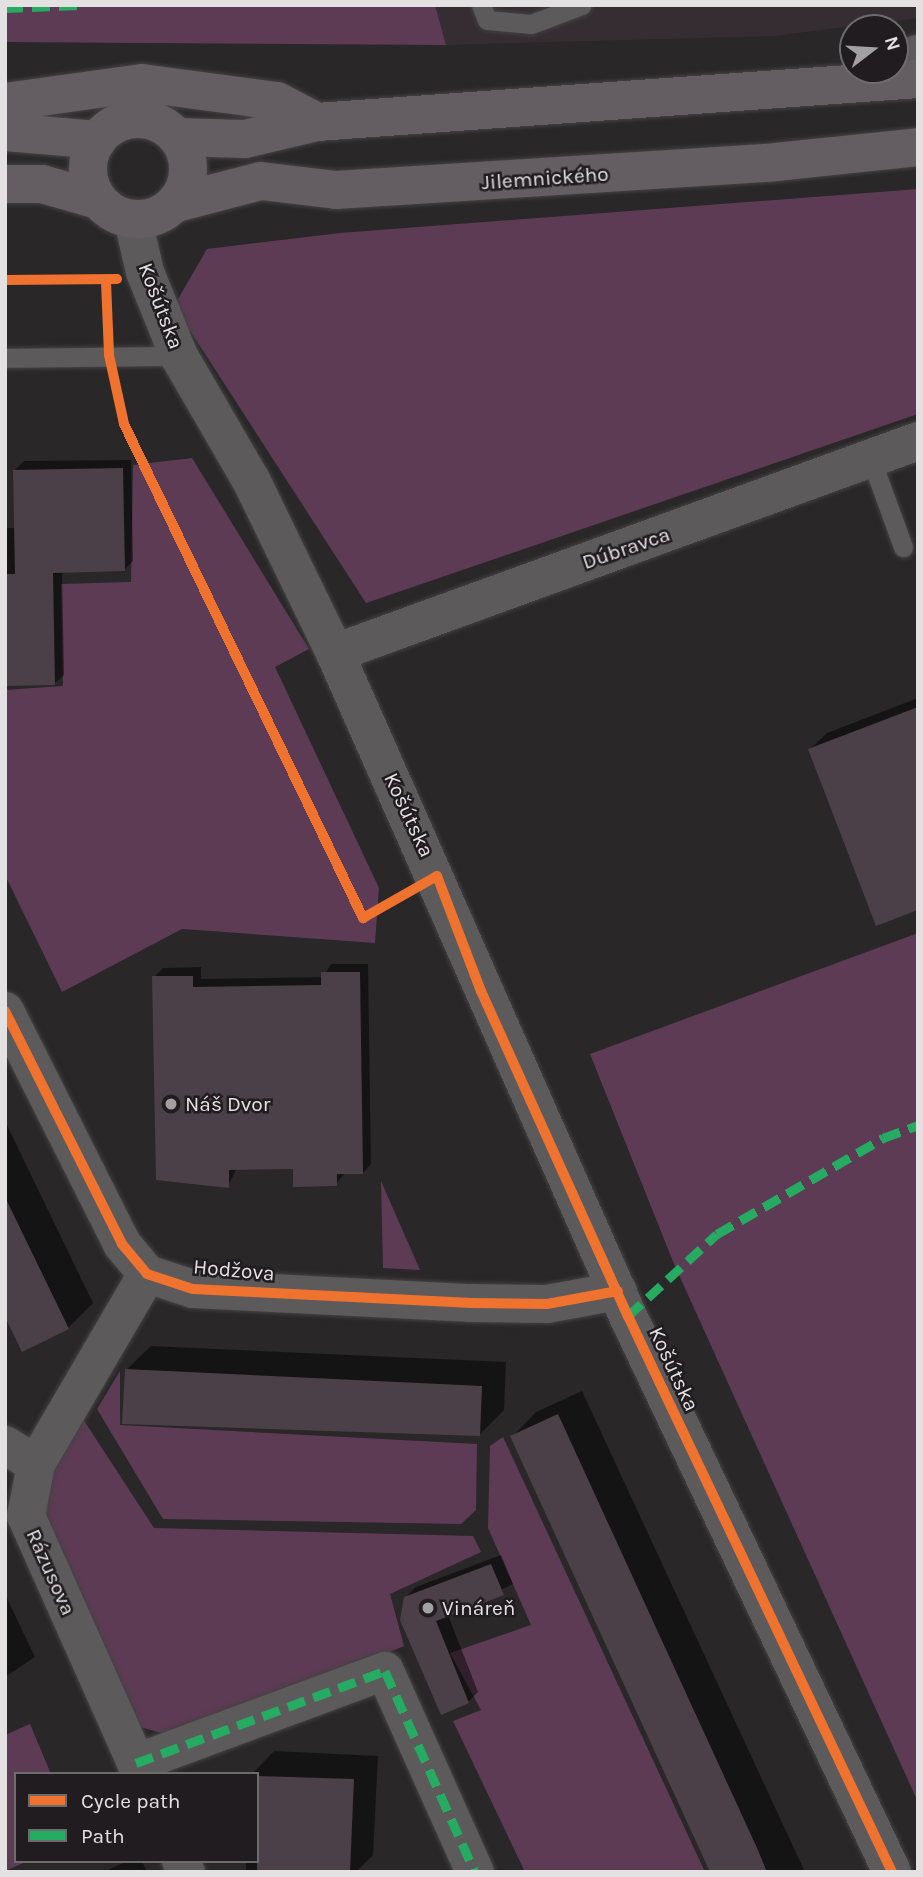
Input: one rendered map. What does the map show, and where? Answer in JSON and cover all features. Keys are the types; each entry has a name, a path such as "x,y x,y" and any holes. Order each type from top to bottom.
{"main road":[{"path":"5,132 98,140 131,120 152,121 177,137 245,139 317,122 854,88 918,79"},
{"path":"5,102 142,83 277,101 317,122"},
{"path":"176,203 188,171 177,137"},
{"path":"98,140 88,167 98,200"},
{"name":"Jilemnického","path":"133,220 156,216 176,203 261,181 336,190 776,162 918,147"},
{"path":"5,184 43,184 98,200 133,220"}],"street":[{"path":"854,88 862,84"},
{"name":"Košútska","path":"133,220 145,272 179,356 251,480 335,653 618,1291 892,1872"},
{"name":"Dúbravca","path":"335,653 918,441"},
{"path":"5,1012 122,1244 147,1274"},
{"name":"Hodžova","path":"147,1274 192,1289 472,1303 547,1304 618,1291"},
{"name":"Rázusova","path":"147,1274 21,1455 26,1516 139,1768 385,1671 475,1872"}],"lane":[{"path":"481,5 487,20 531,24 582,5"},
{"path":"5,358 179,356"},
{"path":"871,459 903,547"}],"shaded area":[{"path":"5,5 435,5 446,45 5,42"},
{"path":"435,5 918,5 918,18 909,19 909,14 839,14 839,28 774,36 446,45"},
{"path":"918,189 918,414 366,603 174,306 207,249 340,233"},
{"path":"192,458 309,649 275,667 379,888 375,943 182,929 62,992 5,875 5,690 63,686 61,584 131,582 133,465"},
{"path":"918,933 918,1802 674,1264 590,1054"},
{"path":"381,1181 420,1270 383,1268"},
{"path":"120,1371 120,1425 477,1444 476,1510 461,1524 163,1519 97,1409"},
{"path":"81,1416 154,1528 473,1536 481,1552 390,1594 404,1646 179,1738 140,1727 47,1533 39,1493"},
{"path":"503,1437 705,1872 525,1872 453,1721 481,1710 450,1653 531,1625 488,1528 490,1446"},
{"path":"30,1724 50,1772 14,1772 14,1863 23,1863 5,1871 5,1735"}],"building":[{"path":"123,468 125,571 53,573 55,685 5,686 5,574 15,574 13,470"},
{"path":"918,707 918,910 876,926 808,749"},
{"path":"321,972 360,972 363,1174 337,1174 337,1186 293,1187 293,1169 229,1170 229,1188 156,1180 152,976 193,976 193,987 321,985"},
{"path":"5,1197 69,1329 22,1352 5,1317"},
{"path":"125,1369 482,1386 480,1436 122,1424"},
{"path":"558,1414 767,1872 710,1872 510,1436"},
{"path":"491,1564 504,1595 436,1621 469,1703 441,1715 400,1620 404,1597"},
{"path":"259,1776 354,1779 350,1872 257,1872"}],"marked path":[{"path":"5,8 78,5"},
{"path":"628,1316 717,1234 883,1138 918,1125"},
{"path":"136,1763 385,1671 475,1872"}],"cycle path":[{"path":"5,280 117,279"},
{"path":"106,282 109,355 124,424 363,918 437,876 481,991 628,1316 892,1872"},
{"path":"5,1011 122,1244 147,1274 193,1289 472,1303 547,1304 618,1291"}],"place":[{"name":"Náš Dvor","path":"171,1104"},
{"name":"Vináreň","path":"428,1608"}]}
